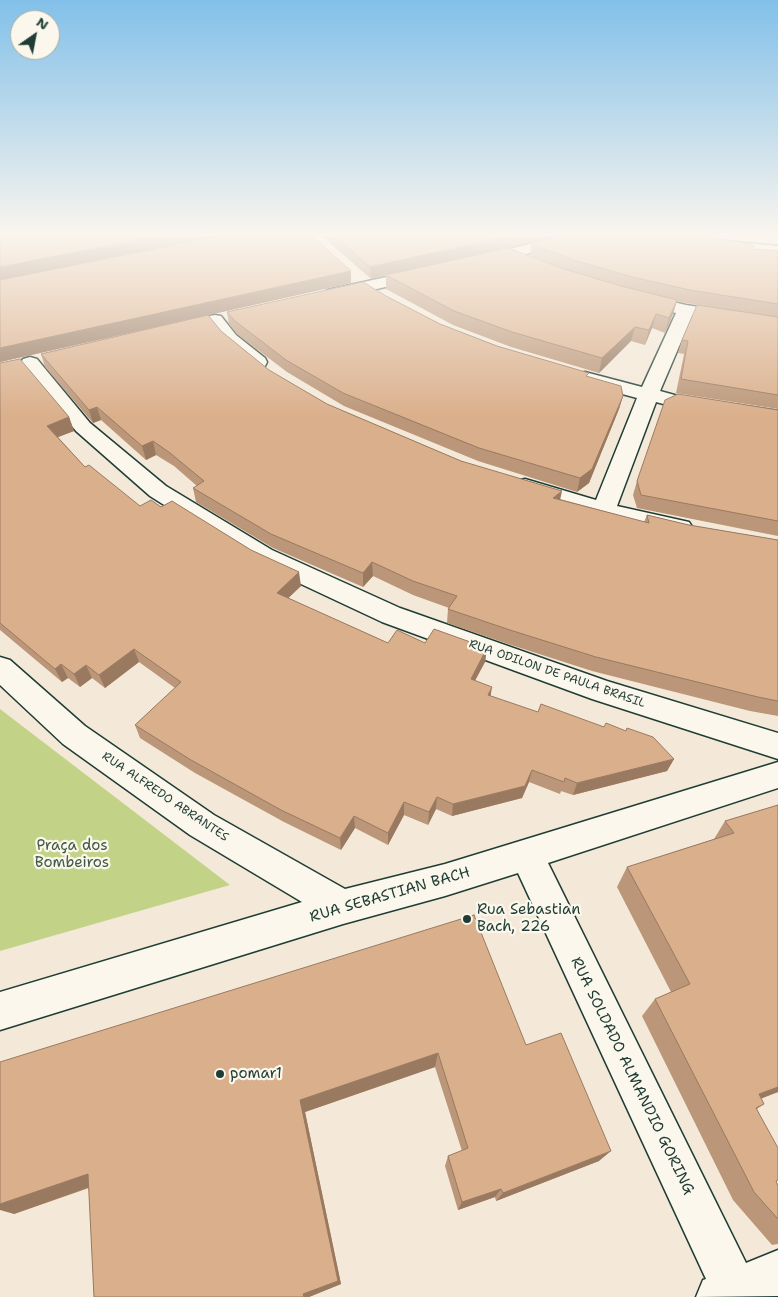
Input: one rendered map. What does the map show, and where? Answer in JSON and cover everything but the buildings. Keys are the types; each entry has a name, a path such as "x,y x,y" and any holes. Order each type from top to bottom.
{"street":[{"path":"630,297 686,310 778,324"},
{"path":"604,510 648,396 686,310"},
{"path":"215,320 230,339 272,372"},
{"name":"RUA ODILON DE PAULA BRASIL","path":"31,363 83,427 151,484 263,556 392,616 602,691 778,746"},
{"path":"567,373 648,396 778,417"},
{"path":"503,479 604,510 703,532"},
{"name":"RUA ALFREDO ABRANTES","path":"0,668 74,735 194,819 343,907"},
{"name":"RUA SEBASTIAN BACH","path":"0,1011 343,907 446,880 778,775"},
{"name":"RUA SOLDADO ALMANDIO GORING","path":"527,855 731,1295"},
{"path":"731,1295 778,1273"}],"green space":[{"name":"Praça dos Bombeiros","path":"0,709 230,885 0,951"}],"place":[{"name":"Rua Sebastian Bach, 226","path":"467,919"},
{"name":"pomar1","path":"220,1074"}]}
